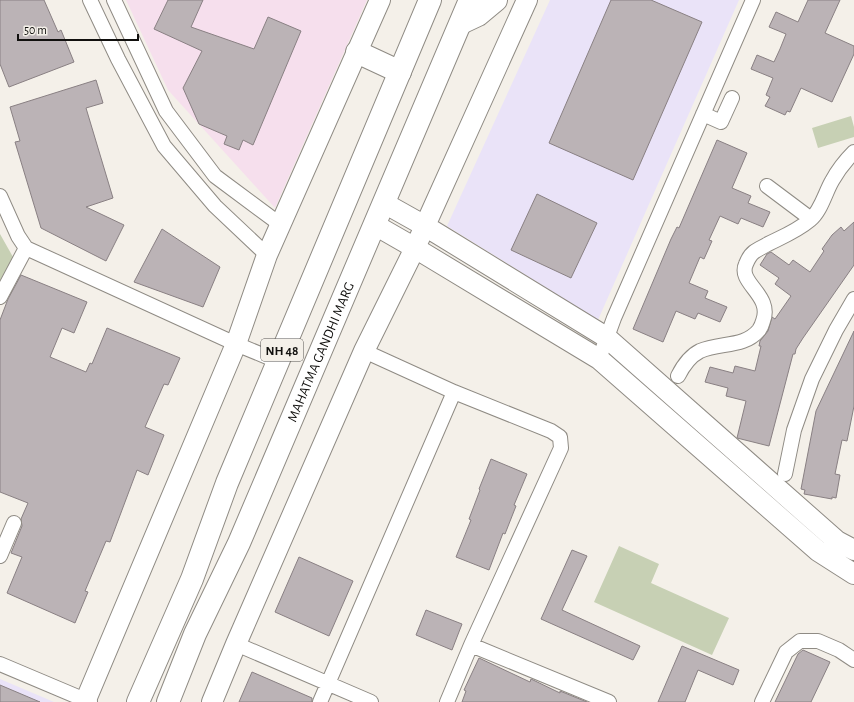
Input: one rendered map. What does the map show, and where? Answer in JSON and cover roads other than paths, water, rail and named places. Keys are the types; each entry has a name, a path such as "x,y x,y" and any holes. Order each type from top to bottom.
{"main road":[{"name":"MAHATMA GANDHI MARG","path":"168,702 195,634 239,543 470,0"},
{"path":"461,24 478,15 496,0"},
{"name":"NH 48","path":"138,702 192,579 227,483 277,361 400,72 424,5"},
{"path":"358,52 400,72"}],"street":[{"path":"90,0 118,59 164,146 215,206 267,255"},
{"path":"114,0 166,111 215,176 281,225"},
{"path":"0,664 87,702 236,344 267,255 380,0"},
{"path":"212,702 364,351 415,248 527,0"},
{"path":"599,359 606,337 753,0"},
{"path":"703,114 721,122 732,98"},
{"path":"678,376 684,366 700,351 742,342 753,336 760,328 764,317 764,306 760,295 746,277 744,267 748,259 754,251 799,228 811,219 821,204 831,182 842,165 854,152"},
{"path":"767,186 811,219"},
{"path":"0,196 18,236 26,248 236,344 277,361"},
{"path":"384,202 606,337 837,541 854,550"},
{"path":"375,225 599,359 818,551 854,574"},
{"path":"0,297 26,248"},
{"path":"785,474 794,430 812,379 836,330 854,299"},
{"path":"364,351 454,392 551,431 560,437 561,448 471,645 447,702"},
{"path":"320,702 454,392"},
{"path":"0,556 14,523"},
{"path":"762,702 786,652 800,642 818,641 839,650 854,660"},
{"path":"236,644 371,702"},
{"path":"471,645 609,702"}]}
